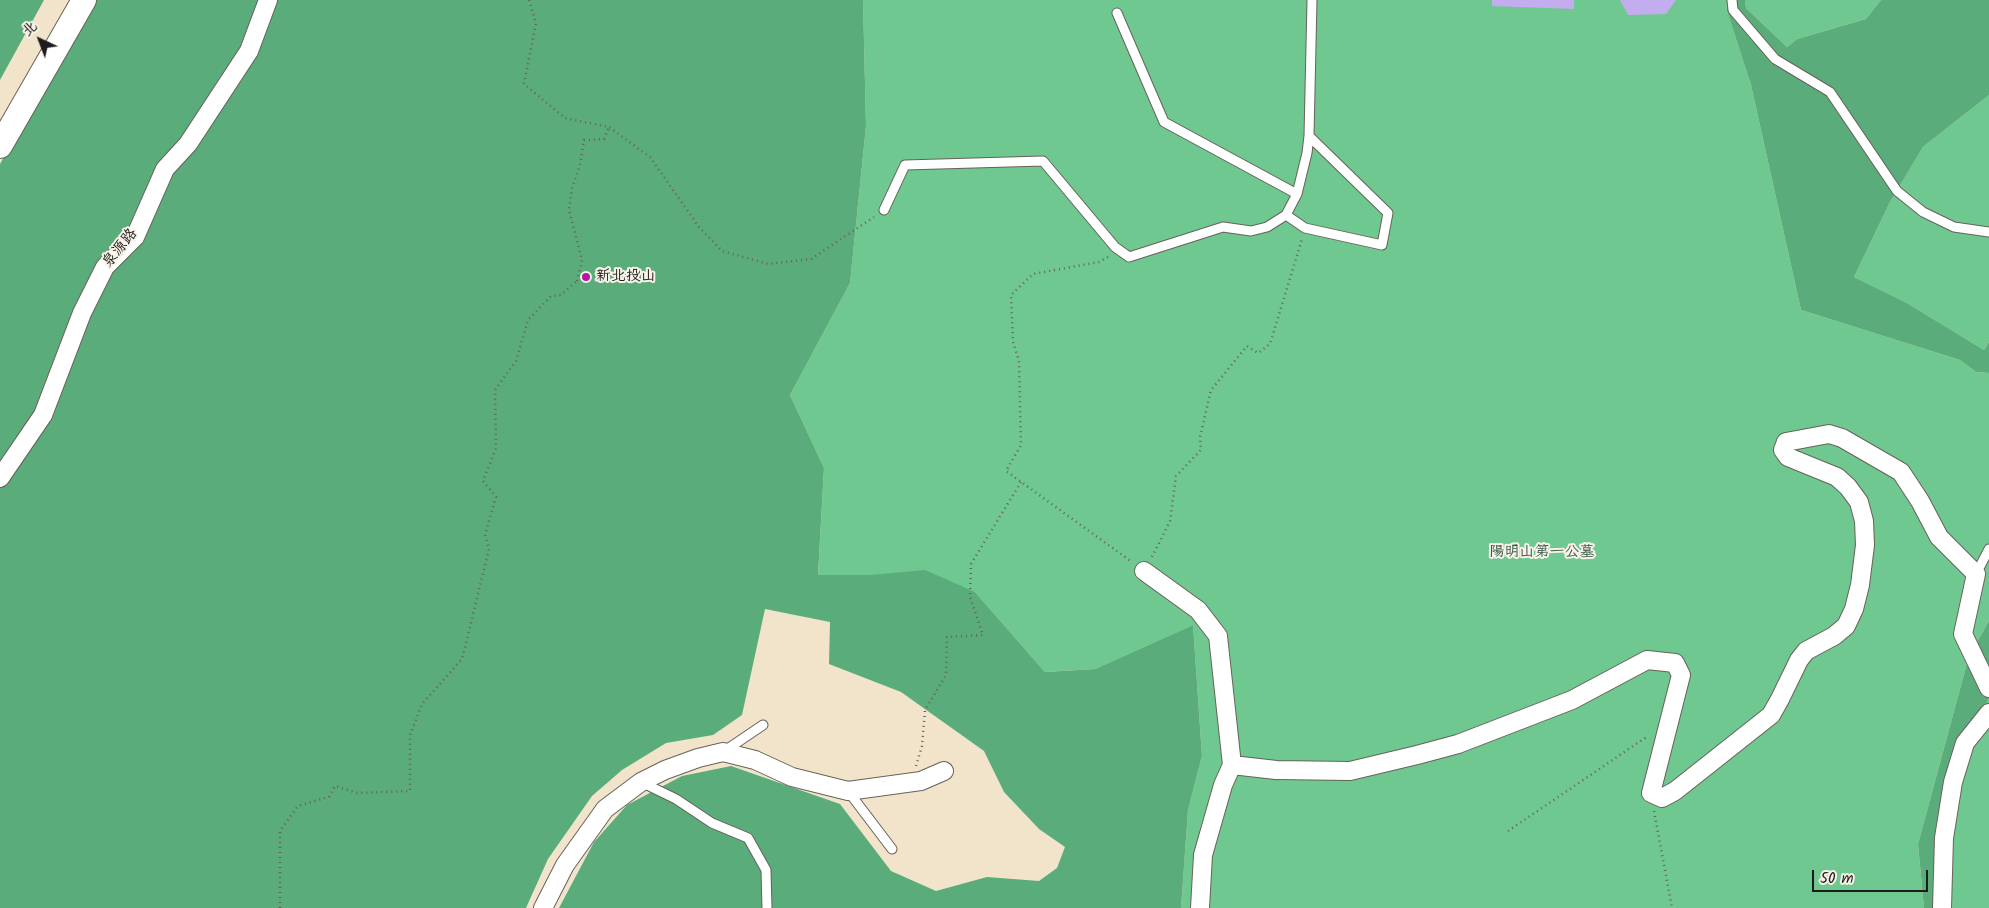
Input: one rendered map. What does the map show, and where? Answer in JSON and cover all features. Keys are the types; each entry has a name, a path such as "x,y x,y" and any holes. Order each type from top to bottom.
{"street":[{"path":"0,146 84,0"},
{"name":"泉源路","path":"0,478 43,415 82,313 105,267 135,237 165,169 188,144 248,51 268,0"},
{"path":"1232,765 1276,770 1350,771 1417,755 1458,744 1572,700 1647,660 1675,663 1681,675 1651,793 1662,798 1676,791 1771,715 1806,650 1834,636 1846,626 1854,609 1860,586 1864,545 1864,522 1859,502 1848,487 1837,477 1788,456 1783,450 1786,442 1829,434 1842,438 1901,472 1920,501 1939,537 1976,574 1963,634 1989,688"},
{"path":"1144,571 1198,610 1218,636 1232,765 1223,785 1203,855 1200,908"},
{"path":"1942,908 1944,838 1953,782 1965,742 1989,713"},
{"path":"544,908 565,865 604,809 641,782 673,767 723,752 755,760 792,777 848,791 921,781 944,770"}],"lane":[{"path":"884,210 905,165 1043,161 1115,247 1128,256 1223,227 1251,231 1267,227 1286,215 1297,194 1309,136 1312,0"},
{"path":"1732,0 1733,10 1775,59 1830,92 1897,191 1923,212 1954,226 1989,232"},
{"path":"1117,13 1164,122 1297,194"},
{"path":"1286,215 1305,228 1382,245 1388,213 1309,136"},
{"path":"1976,574 1989,549"},
{"path":"723,752 764,725"},
{"path":"641,782 676,800 712,823 748,838 766,870 766,908"},
{"path":"848,791 892,849"}],"path":[{"path":"529,0 536,23 524,84 565,118 609,127 650,157 699,227 722,251 768,264 810,259 884,210"},
{"path":"280,908 280,832 298,806 330,797 335,786 357,793 410,791 410,734 422,704 462,659 489,549 485,535 496,497 483,481 496,448 495,390 516,361 528,320 550,296 561,295 577,282 582,260 569,210 572,188 580,165 584,140 604,139 609,127"},
{"path":"1121,251 1099,262 1033,274 1010,295 1013,342 1019,361 1021,445 1006,471 1144,571 1170,521 1176,476 1201,450 1200,438 1211,390 1247,346 1258,353 1270,344 1305,228"},
{"path":"911,782 922,746 925,710 946,675 947,637 983,635 970,596 971,564 1021,482"},
{"path":"1508,831 1670,722"},
{"path":"1651,793 1672,908"}],"green space":[{"path":"0,0 44,0 0,80"},
{"path":"88,0 863,0 866,126 850,283 790,395 824,468 818,575 870,575 925,570 975,592 1045,672 1095,669 1193,625 1202,756 1188,810 1181,908 559,908 594,842 627,805 682,776 731,766 840,804 891,871 936,891 987,877 1039,881 1057,868 1065,847 1039,829 1004,792 984,751 901,692 829,664 830,622 765,609 742,715 713,735 666,743 622,770 592,796 548,859 526,908 0,908 0,164"},
{"name":"陽明山第一公墓","path":"863,0 1726,0 1727,11 1751,85 1801,310 1960,360 1976,372 1989,373 1989,621 1969,656 1918,844 1924,908 1181,908 1188,810 1202,756 1193,625 1095,669 1045,672 975,592 870,575 818,576 824,468 790,395 850,283 866,126"},
{"path":"1726,0 1745,0 1746,8 1787,47 1797,39 1866,19 1881,0 1989,0 1989,95 1923,147 1890,202 1854,277 1907,303 1984,350 1989,342 1989,373 1976,372 1960,360 1801,310 1751,85 1727,11"},
{"path":"1745,0 1881,0 1866,19 1797,39 1787,47 1746,8"},
{"path":"1989,95 1989,342 1984,350 1907,303 1854,277 1890,202 1923,147"},
{"path":"1989,621 1989,698 1952,790 1950,908 1924,908 1918,844 1969,656"},
{"path":"1989,698 1989,908 1950,908 1952,790"}],"building":[{"path":"1492,0 1574,0 1574,9 1492,6"},
{"path":"1620,0 1676,0 1666,14 1628,15"}],"place":[{"name":"新北投山","path":"586,277"}]}
